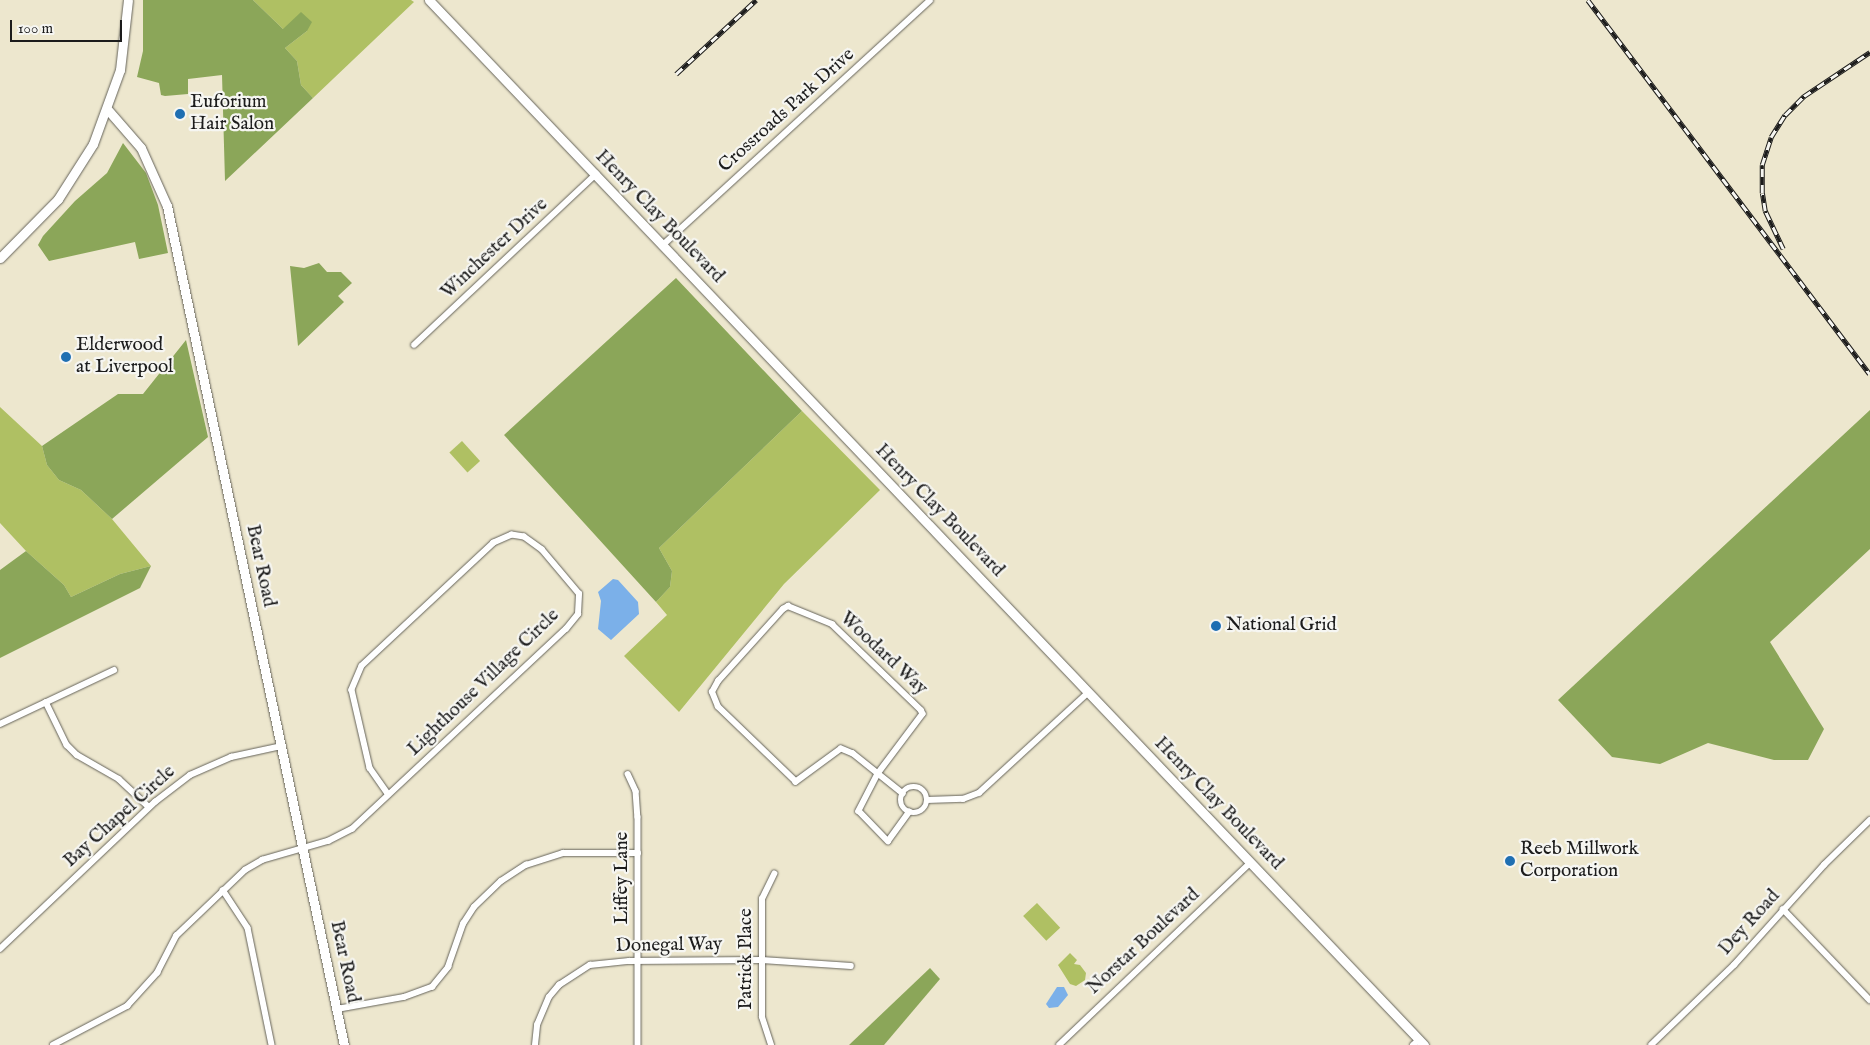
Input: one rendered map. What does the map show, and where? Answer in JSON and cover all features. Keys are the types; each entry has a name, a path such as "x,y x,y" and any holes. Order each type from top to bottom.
{"main road":[{"path":"0,258 58,199 93,144 108,110 124,48 128,0"},
{"name":"Henry Clay Boulevard","path":"429,0 1251,862 1419,1043"},
{"name":"Bear Road","path":"108,110 141,148 167,206 344,1045"}],"street":[{"name":"Crossroads Park Drive","path":"663,245 930,0"},
{"name":"Winchester Drive","path":"414,345 596,174"},
{"name":"Lighthouse Village Circle","path":"53,1045 128,1006 157,973 176,936 223,890 262,860 328,841 352,829 566,629 578,614 578,594 542,550 524,538 512,535 494,543 362,666 352,690 370,768 388,794"},
{"name":"Woodard Way","path":"903,794 878,774 853,754 841,749 796,782 718,707 712,692 718,681 783,609 788,606 832,624 923,714 878,774 859,811 888,841 909,812 921,811 927,800"},
{"path":"0,724 114,670"},
{"path":"909,812 903,806 903,794 912,788 919,788 927,800 963,799 979,793 1089,692"},
{"path":"46,702 67,745 77,755 120,780 149,807"},
{"name":"Bay Chapel Circle","path":"0,949 149,807 203,767 231,757 282,746"},
{"name":"Liffey Lane","path":"628,774 636,791 638,853 638,1045"},
{"name":"Dey Road","path":"1651,1045 1734,965 1783,910 1870,820"},
{"path":"337,1009 404,997 432,987 448,967 463,924 474,907 501,881 526,865 563,853 638,853"},
{"name":"Norstar Boulevard","path":"1059,1045 1251,862"},
{"name":"Patrick Place","path":"771,1045 762,1017 762,899 774,874"},
{"path":"223,890 248,928 272,1045"},
{"path":"1783,910 1870,1000"},
{"name":"Donegal Way","path":"535,1045 541,1012 559,985 590,965 638,961 762,960 851,966"}],"green space":[{"path":"143,0 253,0 283,29 301,12 312,22 307,31 285,48 297,61 301,85 313,98 225,181 222,75 188,79 188,94 165,96 161,95 159,83 137,77 143,51"},
{"path":"253,0 411,0 414,2 313,98 301,85 297,61 285,48 307,31 283,29"},
{"path":"123,143 146,173 158,205 168,253 139,259 135,242 49,261 38,245 43,236 75,201 107,173"},
{"path":"319,263 327,272 341,272 352,283 338,296 344,302 298,346 290,266 304,268"},
{"path":"676,278 802,411 659,548 672,571 670,587 656,602 504,435"},
{"path":"186,340 208,437 112,519 81,490 59,480 47,465 42,446 118,394 143,394"},
{"path":"0,407 42,446 47,465 59,480 81,490 112,519 151,566 120,574 71,597 64,585 26,551 0,523"},
{"path":"1870,410 1870,549 1770,642 1824,729 1808,760 1774,760 1708,743 1660,764 1612,757 1558,700"},
{"path":"802,411 880,490 784,584 679,712 624,656 667,615 656,602 670,587 672,571 659,548"},
{"path":"462,441 480,461 467,472 449,452"},
{"path":"26,551 64,585 71,597 120,574 151,566 140,588 0,658 0,570"},
{"path":"1037,903 1060,928 1046,941 1023,916"},
{"path":"1070,953 1077,960 1074,964 1080,965 1086,973 1085,980 1076,986 1070,984 1058,965"},
{"path":"930,968 940,979 884,1045 849,1045"}],"water":[{"path":"613,579 618,580 638,602 639,614 611,640 598,629 601,601 598,592"},
{"path":"1057,987 1064,987 1068,995 1058,1007 1049,1008 1046,1004"}],"railway":[{"path":"676,74 756,0"},
{"path":"1588,0 1870,374"},
{"path":"1783,249 1765,211 1762,193 1762,165 1771,137 1785,115 1804,96 1870,52"}],"place":[{"name":"Euforium Hair Salon","path":"180,114"},
{"name":"Elderwood at Liverpool","path":"66,357"},
{"name":"National Grid","path":"1216,626"},
{"name":"Reeb Millwork Corporation","path":"1510,861"}]}
